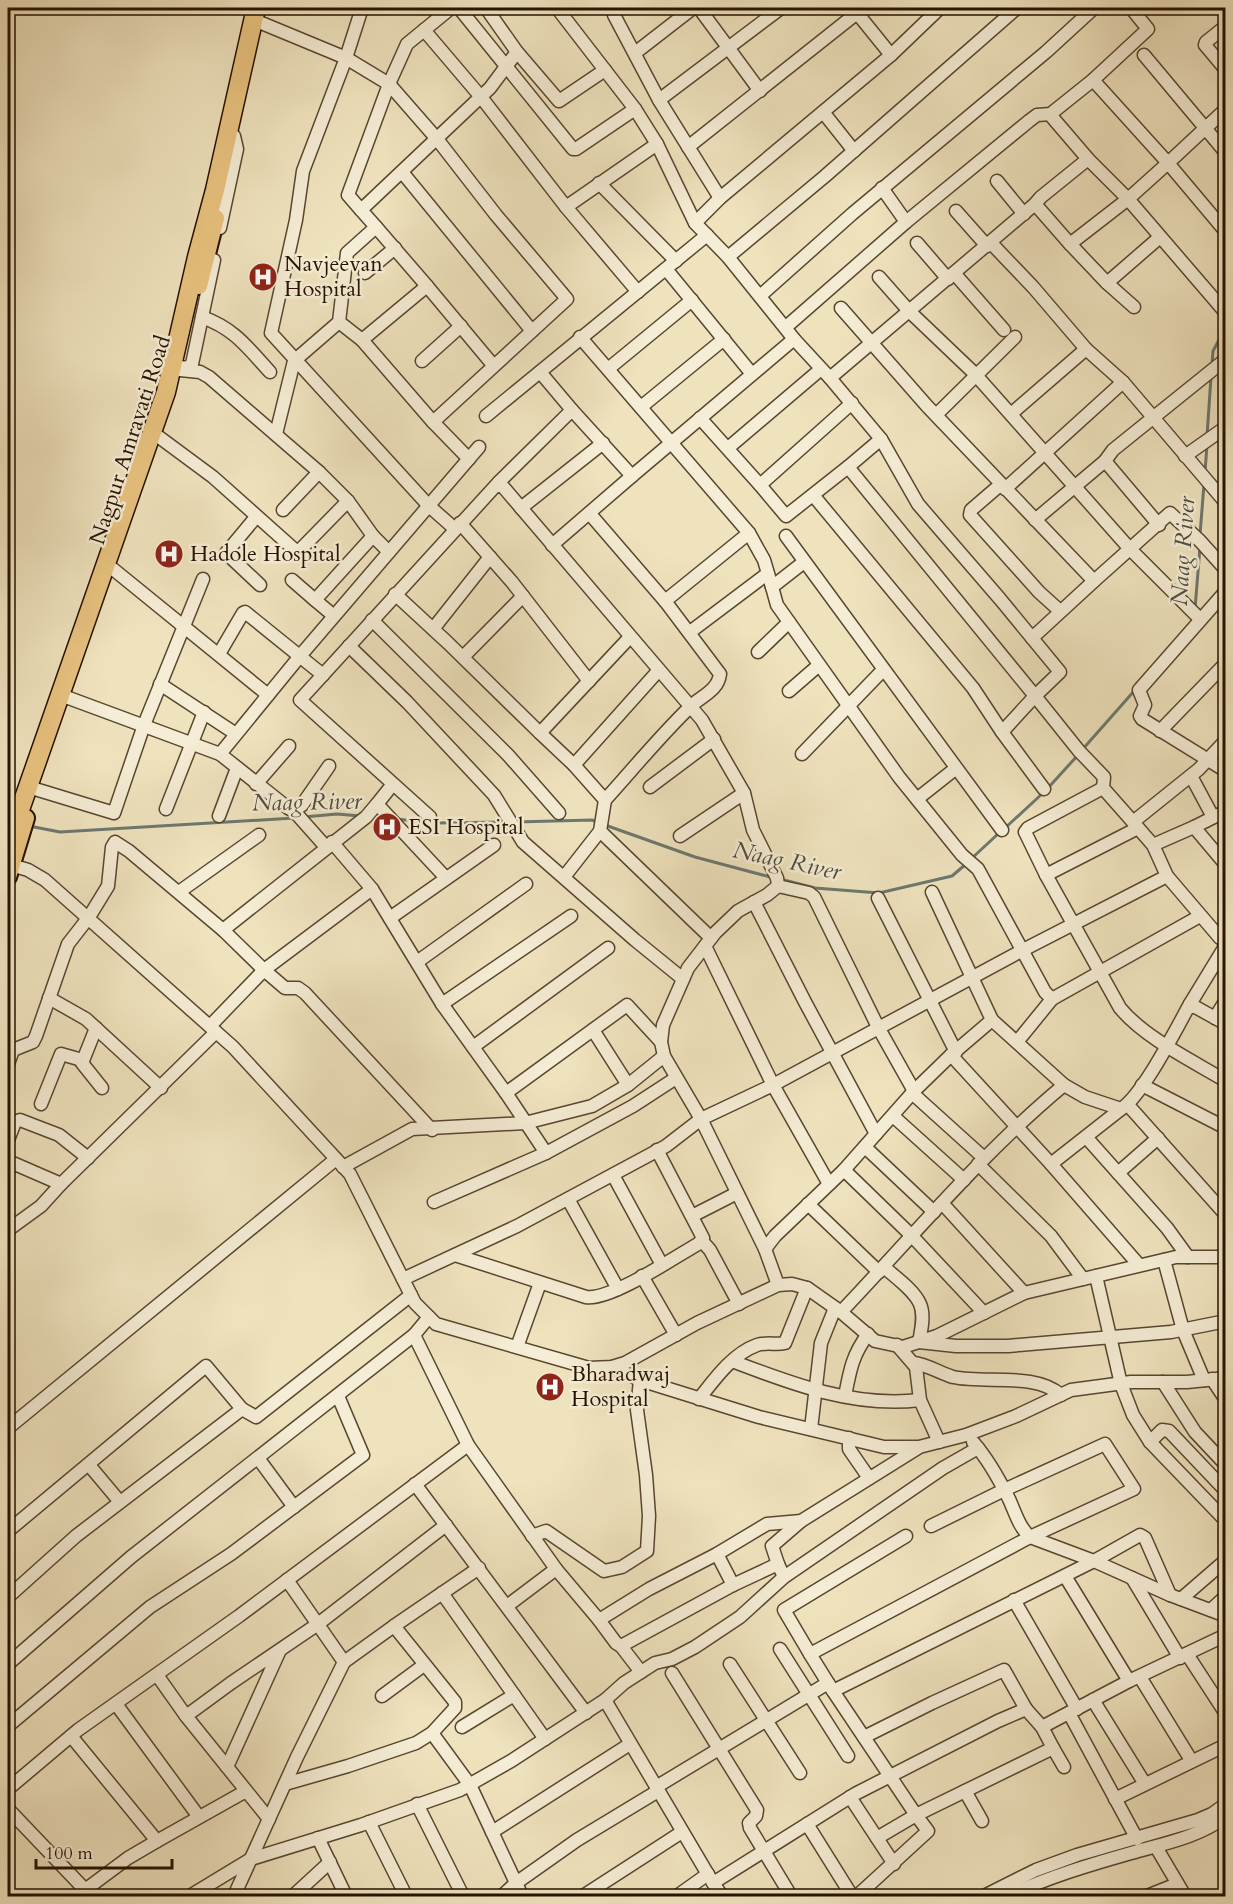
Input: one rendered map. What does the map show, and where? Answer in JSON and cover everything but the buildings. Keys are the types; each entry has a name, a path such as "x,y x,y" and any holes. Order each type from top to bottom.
{"highway":[{"path":"15,828 166,392 215,190 236,92 259,12"}],"main road":[{"name":"Nagpur Amravati Road","path":"9,868 15,828 159,387 195,244 248,8"},
{"name":"Nagpur Amravati Road","path":"15,828 35,789 159,437 180,368 250,71 259,12"}],"street":[{"path":"362,8 346,58 303,171 296,220 270,333 429,506 457,526 490,557 588,681"},
{"path":"451,8 407,44 389,84 348,195 493,365"},
{"path":"459,8 573,149 635,109"},
{"path":"486,8 517,52 559,101 605,70"},
{"path":"558,8 635,109 657,144 695,223 728,257 794,339 852,403 881,439 918,504 1060,672 1002,732"},
{"path":"614,8 614,15 659,100 720,198"},
{"path":"635,53 693,8"},
{"path":"699,8 760,91"},
{"path":"659,100 781,8"},
{"path":"728,257 854,151 1017,8"},
{"path":"760,296 882,188 1046,52 1094,8"},
{"path":"786,327 906,222 1029,121 1037,115 1051,114 1093,80 1148,29 1131,8"},
{"path":"688,147 760,91 855,10 891,55"},
{"path":"695,223 720,198 891,55 931,10"},
{"path":"259,12 346,58 389,84 437,139 496,215 567,299 433,422"},
{"path":"1226,26 1205,45 1226,70"},
{"path":"424,30 481,97 566,207 638,292"},
{"path":"361,210 490,88 517,52"},
{"path":"1144,56 1226,153"},
{"path":"1093,80 1226,232"},
{"path":"1070,244 1128,199 1226,109"},
{"path":"823,112 854,151"},
{"path":"1051,114 1088,159 1128,199 1226,313"},
{"path":"180,368 187,368 192,364 237,149 234,136"},
{"path":"566,207 657,144"},
{"path":"728,448 825,374 870,344 1088,159"},
{"path":"402,172 532,331"},
{"path":"996,181 1024,214"},
{"path":"599,183 671,265 692,300 752,374"},
{"path":"882,188 906,222"},
{"path":"1035,204 1070,244 1134,307"},
{"path":"956,211 1033,287 1081,343 1123,382 1185,456 1224,498"},
{"path":"276,434 294,361 339,322 347,253 376,227"},
{"path":"486,416 707,234"},
{"path":"1107,282 1160,237"},
{"path":"917,243 1010,334 932,411"},
{"path":"365,273 394,248"},
{"path":"879,277 909,311 972,372 1011,414 1130,549 1200,619"},
{"path":"362,340 427,286"},
{"path":"608,369 692,300"},
{"path":"841,308 870,344 1002,487 1094,581"},
{"path":"202,317 217,322 233,332 270,372"},
{"path":"339,322 362,340 433,422 469,459"},
{"path":"422,361 460,326"},
{"path":"580,337 749,533 764,560 777,605 847,706 917,799 962,855 975,866 1045,992 1052,999"},
{"path":"641,407 724,339"},
{"path":"552,544 794,339"},
{"path":"1011,414 1081,343"},
{"path":"1035,520 1105,461 1113,450 1226,359"},
{"path":"180,368 200,372 209,377 276,434 348,501 373,536 389,552"},
{"path":"540,372 632,476"},
{"path":"1060,612 970,515 971,510 1044,452 1123,382"},
{"path":"760,485 852,403"},
{"path":"430,818 300,700 457,526 572,410"},
{"path":"700,418 784,515 813,495 881,439"},
{"path":"1185,456 1226,427"},
{"path":"159,437 213,477 296,551 300,550 348,501"},
{"path":"521,508 603,443"},
{"path":"220,754 300,656 480,447"},
{"path":"1105,461 1159,525"},
{"path":"848,467 1083,756 1104,777 1103,788 1153,845 1167,876 1226,943 1142,1085 1124,1107 1051,1164"},
{"path":"283,510 319,472"},
{"path":"499,482 702,720 744,793 753,830 777,882 812,895 913,1092 1089,1277 1111,1337 1121,1384 1133,1415 1150,1442 1226,1521"},
{"path":"813,495 973,688 1044,789"},
{"path":"564,877 600,829 605,803 691,706 717,687 720,674 665,601 590,513"},
{"path":"1032,638 1170,513 1226,570"},
{"path":"256,517 226,553 260,585"},
{"path":"665,601 749,533"},
{"path":"315,600 373,536"},
{"path":"786,536 1002,830"},
{"path":"433,628 490,557"},
{"path":"690,632 769,581 804,562"},
{"path":"113,569 268,695"},
{"path":"35,789 113,813 144,725 203,579"},
{"path":"292,580 334,616"},
{"path":"1226,591 1139,690 1145,705 1140,718 1226,771"},
{"path":"395,594 574,765 605,803"},
{"path":"463,657 523,596"},
{"path":"219,654 245,612 323,675"},
{"path":"372,620 508,755 559,813"},
{"path":"758,652 789,622"},
{"path":"540,733 630,637"},
{"path":"349,646 407,702 494,795 524,842 683,979"},
{"path":"1160,731 1226,663"},
{"path":"789,691 819,665"},
{"path":"574,765 659,670"},
{"path":"802,754 883,670"},
{"path":"160,684 236,734"},
{"path":"66,697 220,754 288,808 329,845 372,889 442,1004 546,1153"},
{"path":"166,809 204,712"},
{"path":"650,787 714,739"},
{"path":"1046,875 1135,825 1191,776 1226,740"},
{"path":"256,784 289,746"},
{"path":"298,817 302,805 329,766"},
{"path":"219,816 237,768"},
{"path":"917,799 955,769"},
{"path":"1191,776 1213,817"},
{"path":"223,930 366,817 393,784"},
{"path":"1103,788 1026,830 1027,836 1046,875 1126,1016 1167,1045 1226,1080"},
{"path":"680,836 744,793"},
{"path":"377,804 446,878"},
{"path":"1153,845 1226,811"},
{"path":"1194,827 1226,865"},
{"path":"600,829 708,942 772,1084 829,1184"},
{"path":"179,892 259,835"},
{"path":"8,1064 13,1050 33,1042 68,944 89,917 108,886 112,847 115,842 179,892 285,988 298,988 305,993 432,1130"},
{"path":"390,918 494,845"},
{"path":"9,868 28,870 45,880 232,1047 350,1174 415,1303 436,1324 589,1368 612,1367 625,1363 778,1285 792,1284 807,1288 875,1341 903,1347 938,1336 1024,1293 1164,1260 1188,1257 1226,1257"},
{"path":"403,1279 568,1200 657,1150 701,1119 1167,876"},
{"path":"777,882 767,895 738,911 708,942 688,968 663,1025 661,1042 664,1056 701,1119 765,1249 778,1285"},
{"path":"417,962 526,884"},
{"path":"8,1230 41,1206 161,1088 264,970 372,889"},
{"path":"932,892 992,1020 1064,1085 1085,1097 1124,1107 1158,1138 1226,1215"},
{"path":"878,898 953,1054 1138,1265"},
{"path":"754,902 876,1134"},
{"path":"442,1004 571,916"},
{"path":"1017,1042 1052,999 1200,916"},
{"path":"473,1047 608,948"},
{"path":"49,998 75,1011 161,1088"},
{"path":"1190,1004 1220,1021 1226,1000"},
{"path":"506,1093 627,1005 661,1042"},
{"path":"765,1249 775,1236 844,1170 913,1092 992,1020"},
{"path":"96,1028 82,1060 83,1066 102,1088"},
{"path":"593,1030 627,1085"},
{"path":"41,1104 61,1054 82,1060"},
{"path":"8,1428 340,1163 412,1129 432,1130 525,1123 592,1106 627,1085 664,1056"},
{"path":"434,1202 546,1153 633,1106 676,1078"},
{"path":"811,1430 821,1343 826,1326 838,1310 881,1269 981,1161 1064,1085"},
{"path":"1142,1085 1226,1128"},
{"path":"892,1116 963,1180"},
{"path":"8,1140 15,1122 20,1120 59,1136 88,1158"},
{"path":"1086,1137 1167,1228 1188,1257"},
{"path":"1118,1173 1158,1138"},
{"path":"865,1147 938,1207 1024,1293"},
{"path":"657,1150 693,1216 702,1235 702,1241 710,1250 739,1304"},
{"path":"10,1166 62,1184"},
{"path":"844,1170 912,1236 984,1313"},
{"path":"613,1175 662,1265"},
{"path":"693,1216 738,1193"},
{"path":"568,1200 618,1289"},
{"path":"808,1204 881,1269 913,1294 920,1304 922,1321 919,1342"},
{"path":"455,1255 593,1299 618,1289 702,1241"},
{"path":"1164,1260 1183,1330 1208,1380 1226,1400"},
{"path":"642,1276 676,1335"},
{"path":"517,1347 540,1282"},
{"path":"699,1399 732,1361 757,1345 785,1343 807,1288"},
{"path":"8,1531 206,1366 242,1409 256,1417 411,1295"},
{"path":"8,1664 131,1557 414,1335 429,1317"},
{"path":"919,1342 956,1346 1008,1346 1183,1330 1226,1321"},
{"path":"845,1396 856,1350 868,1334"},
{"path":"414,1335 468,1445 556,1569 641,1672"},
{"path":"897,1345 914,1363 920,1400 939,1442"},
{"path":"732,1361 815,1390 845,1396 903,1402 920,1400"},
{"path":"914,1363 961,1378 1041,1383 1055,1389 1061,1395"},
{"path":"612,1367 640,1380 759,1418 884,1447 919,1447 966,1435 1016,1416 1071,1390 1131,1382 1226,1378"},
{"path":"532,1536 546,1531 604,1571 622,1567 647,1551 649,1516 637,1410 640,1380"},
{"path":"1163,1382 1195,1432 1226,1465"},
{"path":"8,1726 150,1607 231,1554 363,1455 338,1396"},
{"path":"8,1597 76,1536 242,1409"},
{"path":"1150,1442 1162,1430 1169,1431 1226,1491"},
{"path":"966,1435 985,1455 1024,1532 1030,1537 1226,1616"},
{"path":"849,1438 849,1449 869,1479"},
{"path":"810,1654 1030,1537 1134,1489 1105,1444 931,1526"},
{"path":"8,1789 71,1736 287,1580 468,1445"},
{"path":"784,1577 772,1546 801,1521 919,1447"},
{"path":"190,1896 251,1858 369,1822 470,1785 586,1713 624,1683 655,1663 672,1659 695,1647 740,1617 784,1577 943,1468 978,1448"},
{"path":"258,1458 294,1507"},
{"path":"88,1465 120,1502"},
{"path":"415,1484 586,1713"},
{"path":"599,1620 649,1589 717,1554 767,1524 801,1521"},
{"path":"186,1716 318,1624 446,1525"},
{"path":"857,1896 928,1831 830,1687 784,1610 906,1536"},
{"path":"502,1896 516,1883 577,1840 809,1694 830,1687 1065,1576 1094,1562 1137,1536 1143,1536 1175,1597"},
{"path":"717,1554 733,1584"},
{"path":"1175,1597 1226,1560"},
{"path":"621,1646 733,1584 778,1564"},
{"path":"234,1896 344,1662 479,1568"},
{"path":"507,1606 556,1569"},
{"path":"1065,1576 1191,1760"},
{"path":"1132,1578 1226,1714"},
{"path":"287,1580 344,1662"},
{"path":"442,1593 545,1739"},
{"path":"1211,1610 1226,1596"},
{"path":"1014,1600 1137,1839"},
{"path":"285,1784 406,1746 432,1733 455,1708 455,1702 394,1626"},
{"path":"1042,1727 1226,1635"},
{"path":"780,1648 848,1756"},
{"path":"226,1767 281,1649"},
{"path":"382,1696 424,1665"},
{"path":"730,1665 800,1773"},
{"path":"864,1737 1004,1671 1026,1709 1042,1727 1064,1767"},
{"path":"672,1673 757,1810 756,1816 749,1823 763,1852 791,1896"},
{"path":"157,1675 186,1716 269,1820"},
{"path":"462,1727 514,1695"},
{"path":"605,1700 722,1896"},
{"path":"1093,1700 1145,1784"},
{"path":"116,1704 199,1817"},
{"path":"676,1896 763,1852 850,1797 1026,1709"},
{"path":"432,1733 470,1785 522,1896"},
{"path":"71,1736 157,1841"},
{"path":"492,1832 630,1744"},
{"path":"1115,1799 1226,1744"},
{"path":"877,1838 916,1815 1053,1748"},
{"path":"8,1809 88,1893 128,1858 246,1791"},
{"path":"965,1791 982,1821"},
{"path":"850,1797 894,1864"},
{"path":"417,1804 463,1896"},
{"path":"984,1896 1036,1870 1077,1855 1198,1820 1226,1804"},
{"path":"1008,1896 1036,1882 1074,1869 1156,1847 1200,1830 1226,1816"},
{"path":"369,1822 406,1896"},
{"path":"807,1824 852,1896"},
{"path":"583,1896 682,1832"},
{"path":"318,1838 346,1896"},
{"path":"1156,1847 1185,1896"},
{"path":"293,1896 330,1862"},
{"path":"1148,1896 1177,1884"}],"waterway":[{"name":"Naag River","path":"1212,364 1213,351 1226,327"},
{"name":"Naag River","path":"1207,436 1211,377"},
{"name":"Naag River","path":"1205,472 1207,445"},
{"name":"Naag River","path":"1200,535 1204,484"},
{"name":"Naag River","path":"1195,609 1200,547"},
{"name":"Naag River","path":"1082,750 1135,690"},
{"name":"Naag River","path":"1048,788 1078,755"},
{"name":"Naag River","path":"1004,829 1043,793"},
{"name":"Naag River","path":"304,817 337,814 360,816"},
{"name":"Naag River","path":"29,826 60,832 294,818"},
{"name":"Naag River","path":"396,819 436,823 507,822"},
{"name":"Naag River","path":"516,822 592,820 599,823"},
{"name":"Naag River","path":"605,825 695,857 774,878"},
{"name":"Naag River","path":"971,859 999,833"},
{"name":"Naag River","path":"780,879 815,888 879,893 952,876 966,864"}],"place":[{"name":"Navjeevan Hospital","path":"263,277"},
{"name":"Hadole Hospital","path":"169,554"},
{"name":"ESI Hospital","path":"387,827"},
{"name":"Bharadwaj Hospital","path":"550,1387"}]}
